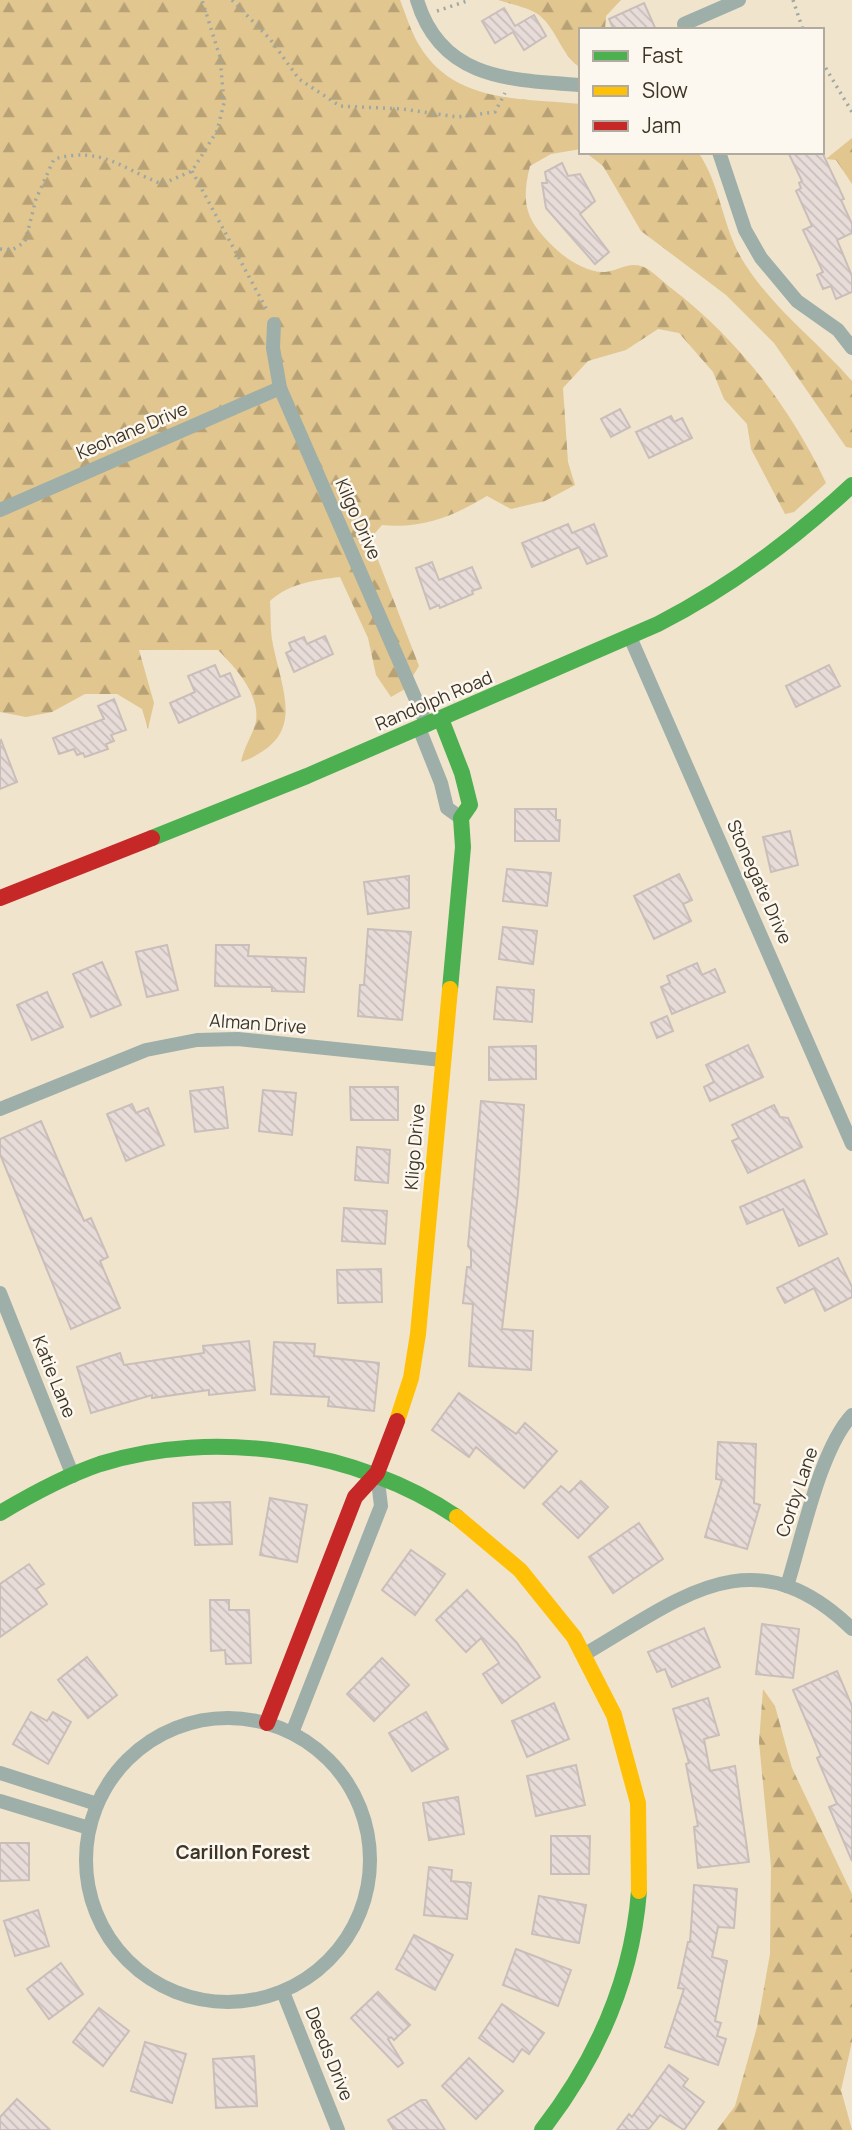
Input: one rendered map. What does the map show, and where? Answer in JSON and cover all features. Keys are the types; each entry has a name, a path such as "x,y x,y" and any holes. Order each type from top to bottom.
{"street":[{"path":"417,0 422,16 438,42 451,54 479,71 512,80 579,85"},
{"path":"685,28 684,24 738,0"},
{"path":"720,154 745,230 761,258 797,301 845,330 852,348"},
{"name":"Kilgo Drive","path":"274,324 273,348 280,388 429,724"},
{"name":"Keohane Drive","path":"0,510 280,388"},
{"name":"Randolph Road","path":"0,898 429,724 630,637 708,598 745,575 776,552 852,485"},
{"name":"Stonegate Drive","path":"630,637 852,1144"},
{"path":"429,724 447,808 461,818"},
{"name":"Kligo Drive","path":"267,1723 355,1497 377,1473 411,1378 418,1334 463,847 461,818 470,805 469,794 429,724"},
{"name":"Alman Drive","path":"0,1108 146,1051 197,1040 238,1040 442,1060"},
{"name":"Katie Lane","path":"0,1293 73,1476"},
{"name":"Corby Lane","path":"787,1586 825,1463 844,1423 852,1415"},
{"path":"0,1513 41,1488 117,1459 186,1446 241,1445 332,1458 377,1473 428,1497 463,1519 517,1564 576,1637 619,1724 638,1805 641,1899 626,1975 599,2046 569,2098 542,2130"},
{"name":"Kligo Drive","path":"292,1733 381,1506 377,1473"},
{"path":"584,1654 688,1592 710,1584 765,1580 798,1589 835,1612 852,1629"},
{"path":"240,1718 267,1723 292,1733 322,1753 347,1782 363,1816 371,1856 369,1885 360,1916 340,1949 311,1977 283,1992 261,1998 218,2000 179,1991 141,1970 111,1943 96,1916 86,1873 89,1828 97,1804 121,1766 153,1738 197,1721 240,1718"},
{"path":"0,1773 97,1804"},
{"path":"0,1801 89,1828"},
{"name":"Deeds Drive","path":"283,1992 338,2130"}],"path":[{"path":"0,249 12,250 25,242 36,199 54,159 78,153 103,156 128,171 162,184 192,170 217,131 224,103 220,57 202,0"},
{"path":"232,0 270,39 299,79 340,106 403,109 458,117 483,114 495,112 512,80"},
{"path":"422,16 470,0"},
{"path":"793,0 802,28"},
{"path":"824,65 852,112"},
{"path":"192,170 274,324"}],"green space":[{"path":"0,0 400,0 419,45 434,64 451,78 470,88 491,94 579,104 579,149 551,154 530,166 526,203 533,222 557,250 580,265 592,271 605,272 632,265 641,266 695,308 740,352 760,376 796,428 826,483 794,512 785,514 751,449 747,424 724,399 713,372 679,333 658,329 626,350 588,361 563,388 568,462 575,485 545,501 511,509 487,496 436,520 410,525 382,525 370,539 419,666 405,689 391,697 376,675 368,638 340,577 294,586 270,601 272,640 286,714 283,728 275,741 241,762 255,726 254,701 245,682 218,650 139,650 154,703 148,729 142,709 117,694 85,694 52,712 26,717 0,712"},
{"path":"498,0 621,0 606,16 605,28 579,28 578,66 543,18 528,9"},
{"path":"852,138 852,184 836,160 826,159"},
{"path":"588,154 699,154 712,178 730,234 743,261 767,294 852,381 852,448 846,447 774,343 726,295 641,231 603,166"},
{"path":"763,1689 775,1706 792,1768 852,1894 852,2042 841,2090 852,2130 717,2130 735,2106 757,2027 770,1954 771,1866 759,1742"}],"building":[{"path":"644,3 655,28 613,28 609,19"},
{"path":"504,8 515,26 534,15 546,36 524,50 513,32 495,43 482,21"},
{"path":"789,154 823,154 844,199 841,200 852,224 852,233 837,240 852,276 852,292 836,299 831,286 823,289 817,275 823,272 803,230 812,226 796,191 801,188 799,183 802,181"},
{"path":"562,163 568,176 580,174 595,201 580,214 609,252 595,264 546,208 542,183 547,183 545,172"},
{"path":"620,409 630,427 611,437 601,419"},
{"path":"671,416 674,422 682,418 692,438 649,458 636,432"},
{"path":"568,524 572,533 594,524 607,556 587,564 579,547 532,567 522,543"},
{"path":"432,562 439,580 472,567 481,588 440,608 439,605 430,609 416,568"},
{"path":"325,636 333,654 294,672 286,653 292,650 289,643 304,637 307,644"},
{"path":"215,665 220,677 230,673 240,696 179,723 170,703 195,692 188,676"},
{"path":"829,665 840,686 796,707 786,686"},
{"path":"114,699 126,730 111,735 114,741 106,744 108,749 85,757 83,753 77,755 74,749 59,754 53,738 104,719 98,706"},
{"path":"0,741 17,782 0,789"},
{"path":"515,809 556,809 556,820 560,820 559,841 515,841"},
{"path":"790,831 798,865 771,872 763,837"},
{"path":"507,869 551,873 547,906 503,901"},
{"path":"679,874 692,900 683,904 691,921 654,939 634,896"},
{"path":"409,876 409,908 368,914 364,882"},
{"path":"503,927 537,931 533,964 499,959"},
{"path":"368,929 411,932 402,1020 358,1016 360,985 364,985"},
{"path":"167,945 178,990 147,997 136,952"},
{"path":"216,945 249,945 248,956 306,958 304,992 272,991 272,987 215,986"},
{"path":"102,962 121,1005 91,1017 73,974"},
{"path":"697,963 702,975 715,969 725,992 672,1014 661,987 670,983 667,976"},
{"path":"497,987 534,990 532,1022 494,1019"},
{"path":"47,992 63,1027 32,1040 17,1005"},
{"path":"667,1016 673,1031 657,1038 651,1023"},
{"path":"748,1045 763,1077 710,1101 704,1087 714,1082 706,1065"},
{"path":"536,1046 536,1079 489,1080 489,1047"},
{"path":"223,1087 228,1128 195,1132 190,1091"},
{"path":"350,1087 398,1087 398,1120 351,1120"},
{"path":"263,1090 296,1093 292,1135 259,1131"},
{"path":"481,1101 524,1105 518,1193 502,1329 533,1331 531,1370 469,1366 473,1304 463,1303 467,1267 471,1267 471,1250 468,1246"},
{"path":"132,1104 136,1113 148,1108 164,1145 126,1161 107,1114"},
{"path":"774,1105 780,1117 788,1118 802,1147 748,1173 732,1141 739,1138 732,1125"},
{"path":"41,1121 84,1221 91,1218 108,1257 100,1261 120,1308 71,1329 0,1154 0,1139"},
{"path":"357,1147 390,1150 388,1183 355,1180"},
{"path":"804,1180 827,1234 799,1246 783,1209 747,1224 740,1207"},
{"path":"344,1208 387,1211 385,1244 342,1241"},
{"path":"838,1258 852,1287 852,1297 825,1311 814,1288 785,1303 777,1288"},
{"path":"381,1269 382,1302 338,1303 337,1270"},
{"path":"249,1341 255,1390 209,1395 209,1390 152,1398 152,1395 91,1413 77,1367 120,1353 124,1365 204,1353 203,1346"},
{"path":"274,1342 315,1344 314,1356 379,1363 374,1411 328,1406 329,1397 271,1394"},
{"path":"459,1393 516,1434 525,1423 557,1451 524,1488 476,1447 469,1457 432,1430"},
{"path":"718,1442 756,1444 754,1503 760,1505 747,1549 705,1537 722,1480 716,1479"},
{"path":"581,1481 608,1507 578,1538 543,1504 561,1486 569,1493"},
{"path":"270,1498 307,1505 297,1562 260,1555"},
{"path":"230,1502 232,1544 195,1545 193,1503"},
{"path":"639,1523 663,1559 613,1593 589,1557"},
{"path":"411,1550 445,1574 415,1615 382,1590"},
{"path":"29,1564 44,1584 36,1589 47,1604 0,1637 0,1584"},
{"path":"467,1590 517,1643 540,1677 502,1703 483,1674 499,1663 481,1638 466,1652 436,1620"},
{"path":"210,1600 229,1600 229,1610 249,1610 251,1663 226,1664 225,1650 211,1651"},
{"path":"762,1624 799,1629 793,1678 756,1674"},
{"path":"704,1628 720,1667 672,1687 665,1669 657,1672 648,1652"},
{"path":"87,1657 117,1695 88,1718 58,1680"},
{"path":"382,1658 409,1685 374,1721 347,1694"},
{"path":"837,1671 852,1706 852,1861 829,1807 837,1804 817,1758 821,1756 793,1690"},
{"path":"708,1698 719,1735 704,1739 710,1771 735,1766 749,1862 698,1868 694,1827 698,1826 686,1764 689,1763 673,1709"},
{"path":"554,1703 569,1739 527,1757 512,1721"},
{"path":"31,1712 47,1721 53,1712 71,1722 48,1764 13,1744"},
{"path":"426,1712 448,1749 412,1771 389,1733"},
{"path":"576,1765 585,1805 536,1816 527,1776"},
{"path":"458,1797 464,1834 429,1840 423,1803"},
{"path":"551,1836 590,1836 589,1874 551,1874"},
{"path":"0,1843 29,1843 29,1880 0,1881"},
{"path":"429,1867 452,1870 451,1881 471,1883 467,1919 424,1915"},
{"path":"694,1885 737,1889 734,1928 718,1927 712,1957 727,1961 715,2021 721,2023 717,2036 726,2039 718,2065 665,2047 684,1989 678,1988 690,1942"},
{"path":"539,1896 586,1905 579,1943 532,1934"},
{"path":"38,1910 49,1946 15,1956 4,1921"},
{"path":"414,1935 453,1955 435,1990 396,1969"},
{"path":"516,1949 571,1970 558,2006 503,1985"},
{"path":"61,1963 83,1994 49,2019 27,1989"},
{"path":"378,1992 410,2025 394,2040 391,2037 388,2039 403,2063 398,2067 351,2018"},
{"path":"502,2004 544,2033 529,2054 522,2049 513,2062 479,2038"},
{"path":"99,2008 129,2031 103,2066 73,2042"},
{"path":"145,2042 186,2054 172,2103 131,2091"},
{"path":"254,2056 257,2106 216,2108 213,2059"},
{"path":"469,2058 503,2091 476,2119 442,2086"},
{"path":"669,2065 688,2079 683,2086 704,2102 684,2130 660,2115 648,2130 617,2130 629,2114 632,2117"},
{"path":"17,2099 50,2130 0,2130 0,2117"},
{"path":"421,2100 426,2100 445,2130 394,2130 388,2120"}],"traffic: fast":[{"path":"152,838 307,776 658,624 685,610 760,561 807,525 852,485"},
{"path":"441,719 462,773 470,805 461,818 463,847 450,989"},
{"path":"0,1513 49,1486 100,1464 144,1453 237,1447 331,1461 376,1475 418,1494 457,1517"},
{"path":"542,2130 579,2075 609,2018 629,1956 639,1891"}],"traffic: slow":[{"path":"397,1421 411,1378 418,1334 450,989"},
{"path":"457,1517 520,1570 574,1637 614,1715 638,1803 639,1891"}],"traffic: jam":[{"path":"0,898 152,838"},
{"path":"267,1723 355,1497 377,1473 397,1421"}],"district":[{"name":"Carillon Forest","path":"243,1852"}]}
